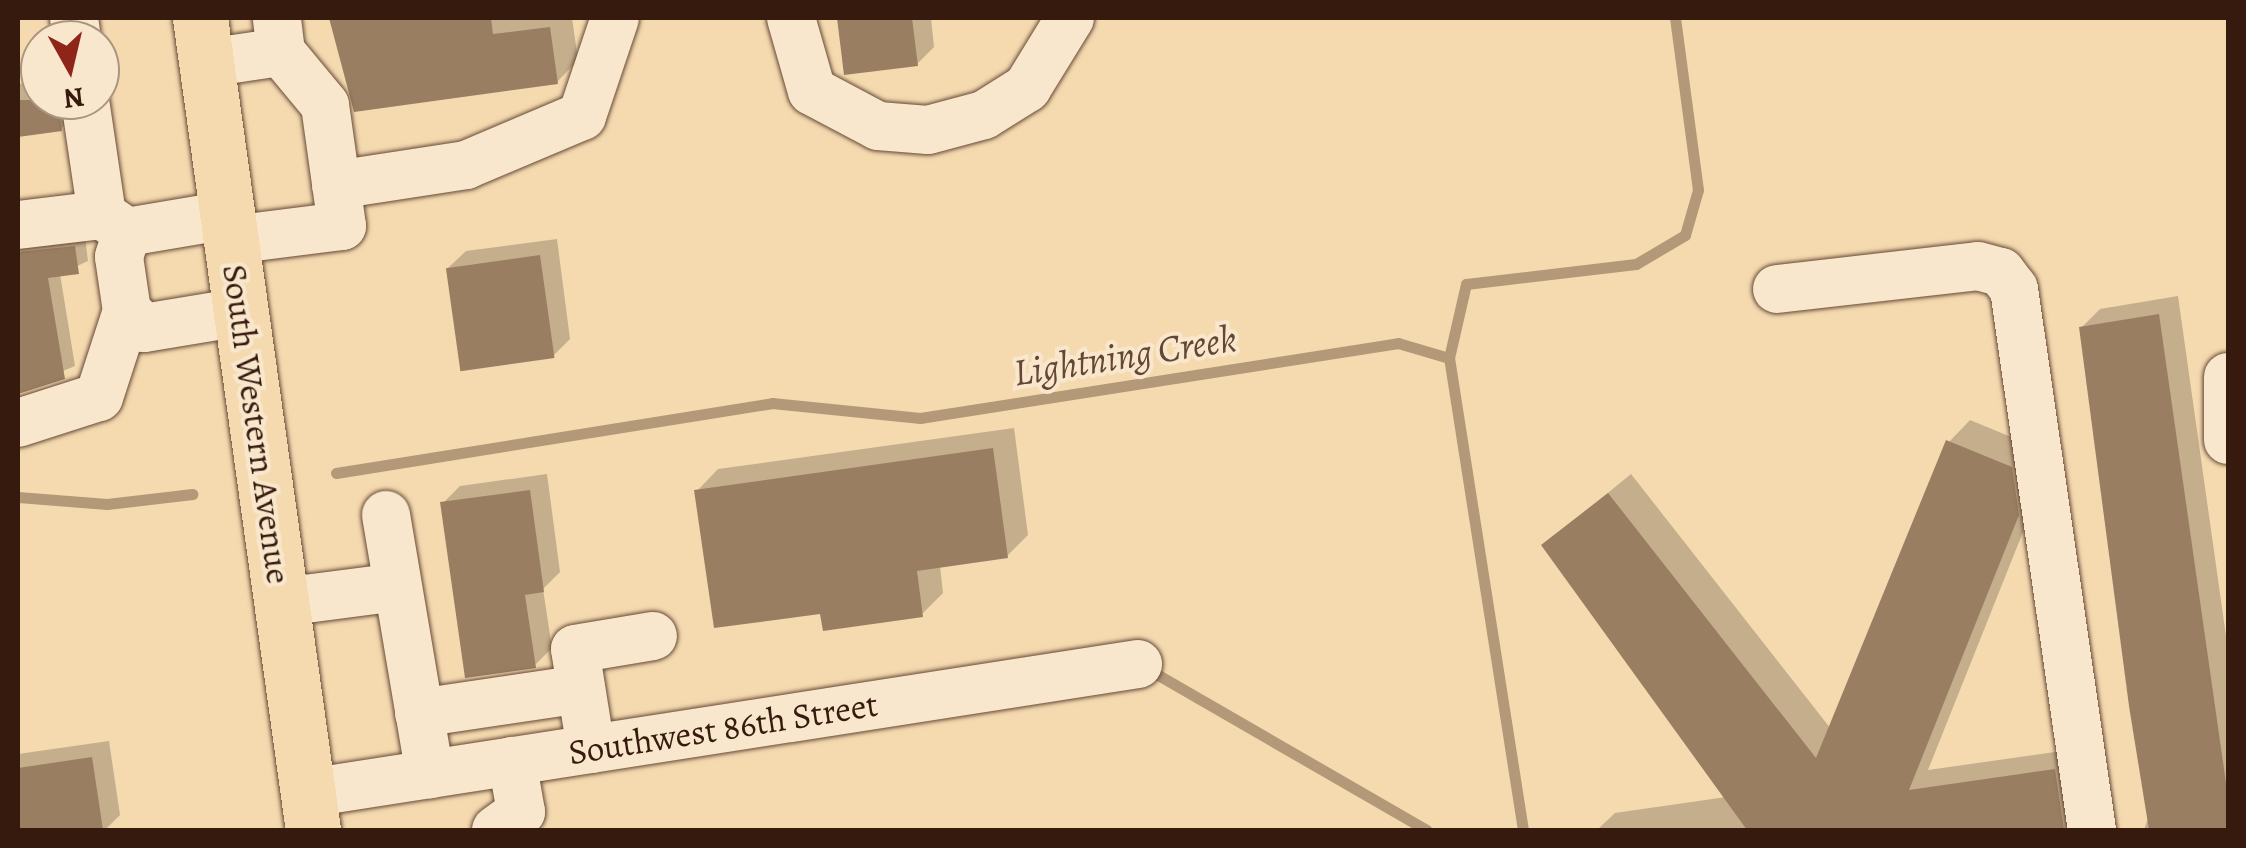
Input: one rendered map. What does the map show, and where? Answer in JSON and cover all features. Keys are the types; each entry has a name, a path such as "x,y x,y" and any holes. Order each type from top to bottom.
{"main road":[{"name":"South Western Avenue","path":"204,40 310,812"}],"street":[{"path":"336,185 466,165 582,116 614,18"},
{"path":"791,18 812,91 825,102 878,126 928,130 984,115 1027,88 1070,18"},
{"path":"18,225 342,226 325,105 279,35 204,40"},
{"path":"18,422 98,396 126,312 114,224 90,120"},
{"path":"1777,289 1978,266 2001,272 2014,289 2092,830"},
{"path":"126,312 144,328 241,312"},
{"path":"2228,377 2228,440"},
{"path":"386,515 430,774"},
{"path":"282,602 396,587"},
{"path":"591,749 575,649 652,636"},
{"name":"Southwest 86th Street","path":"310,812 430,774 1138,664"},
{"path":"419,713 581,689"},
{"path":"496,830 521,812 512,761"}],"building":[{"path":"329,18 491,18 493,34 550,27 558,84 354,112"},
{"path":"837,18 912,18 918,66 844,75"},
{"path":"18,100 20,120 61,120 62,131 18,137"},
{"path":"75,246 79,274 48,278 65,379 18,394 18,252"},
{"path":"540,255 554,358 460,371 446,268"},
{"path":"2159,314 2228,797 2228,830 2149,830 2129,706 2079,327"},
{"path":"1946,440 2012,467 2019,515 1909,790 2055,769 2064,830 1747,830 1541,545 1608,493 1816,758"},
{"path":"993,448 1008,558 917,571 923,617 823,631 820,614 714,628 694,490"},
{"path":"530,490 544,592 525,595 536,668 465,678 440,502"},
{"path":"92,757 103,830 18,830 18,768"}],"waterway":[{"path":"1523,830 1449,358 1466,284 1636,264 1685,235 1698,190 1675,18"},
{"name":"Lightning Creek","path":"336,473 772,403 920,418 1398,343 1449,358"},
{"name":"Lightning Creek","path":"18,497 107,504 192,494"},
{"path":"1146,668 1427,830"}]}
